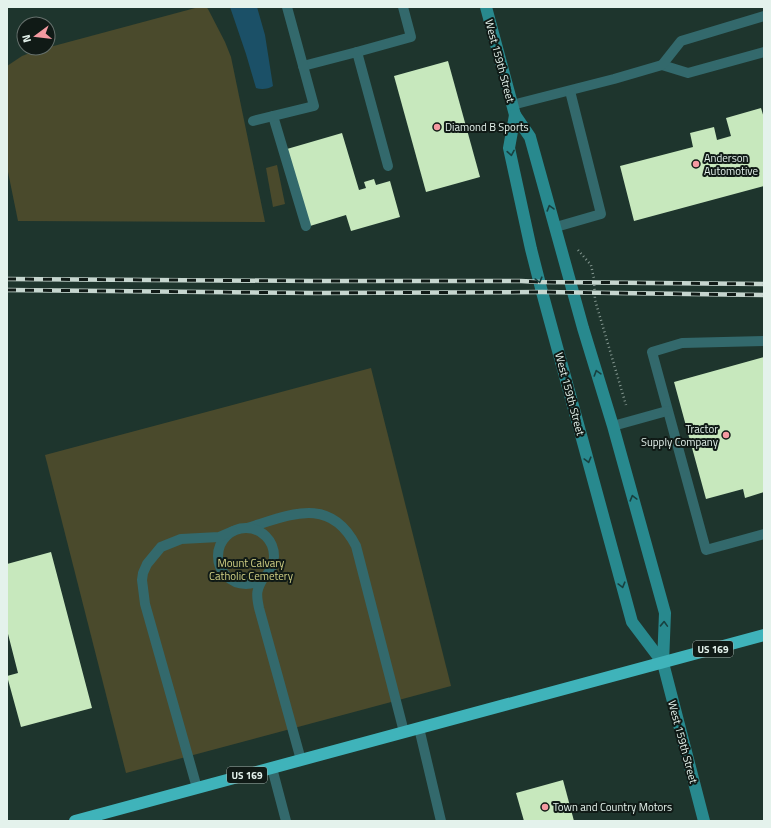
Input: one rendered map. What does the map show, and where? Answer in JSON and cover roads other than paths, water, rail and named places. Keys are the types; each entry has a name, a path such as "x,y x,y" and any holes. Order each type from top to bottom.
{"highway":[{"name":"US 169","path":"75,821 764,635"}],"main road":[{"name":"West 159th Street","path":"486,7 514,110 530,137 583,328 613,426 664,613 662,663 704,821"},
{"name":"West 159th Street","path":"514,110 509,148 531,249 632,622 662,663"}],"lane":[{"path":"253,121 314,106 287,7"},
{"path":"303,66 410,37 403,7"},
{"path":"662,65 681,41 764,16"},
{"path":"357,52 388,166"},
{"path":"514,110 570,91 662,65 688,73 764,52"},
{"path":"556,227 601,214 570,91"},
{"path":"273,116 306,226"},
{"path":"764,341 682,343 652,352 706,550 764,534"},
{"path":"613,426 667,411"},
{"path":"247,528 301,513 320,514 338,522 351,537 356,546 404,732"},
{"path":"236,581 248,584 257,582 270,571 274,554 267,533 269,521"},
{"path":"197,788 145,604 142,580 147,564 162,547 181,539 219,537 242,528 252,528 261,532 269,540"},
{"path":"219,554 221,545 226,537 233,531"},
{"path":"204,538 212,541 216,546 220,564 225,573 248,591 259,608"},
{"path":"264,577 258,586 257,597 259,608 301,760"},
{"path":"419,728 441,821"},
{"path":"272,768 286,821"}],"water":[{"path":"230,7 257,7 265,35 273,86 263,89 256,88"}],"railway":[{"path":"7,279 521,281 764,284"},
{"path":"7,290 314,293 542,292 764,295"}],"place":[{"name":"Diamond B Sports","path":"437,127"},
{"name":"Anderson Automotive","path":"696,164"},
{"name":"Tractor Supply Company","path":"726,435"},
{"name":"Town and Country Motors","path":"545,807"}],"park label":[{"name":"Mount Calvary Catholic Cemetery","path":"251,569"}]}
